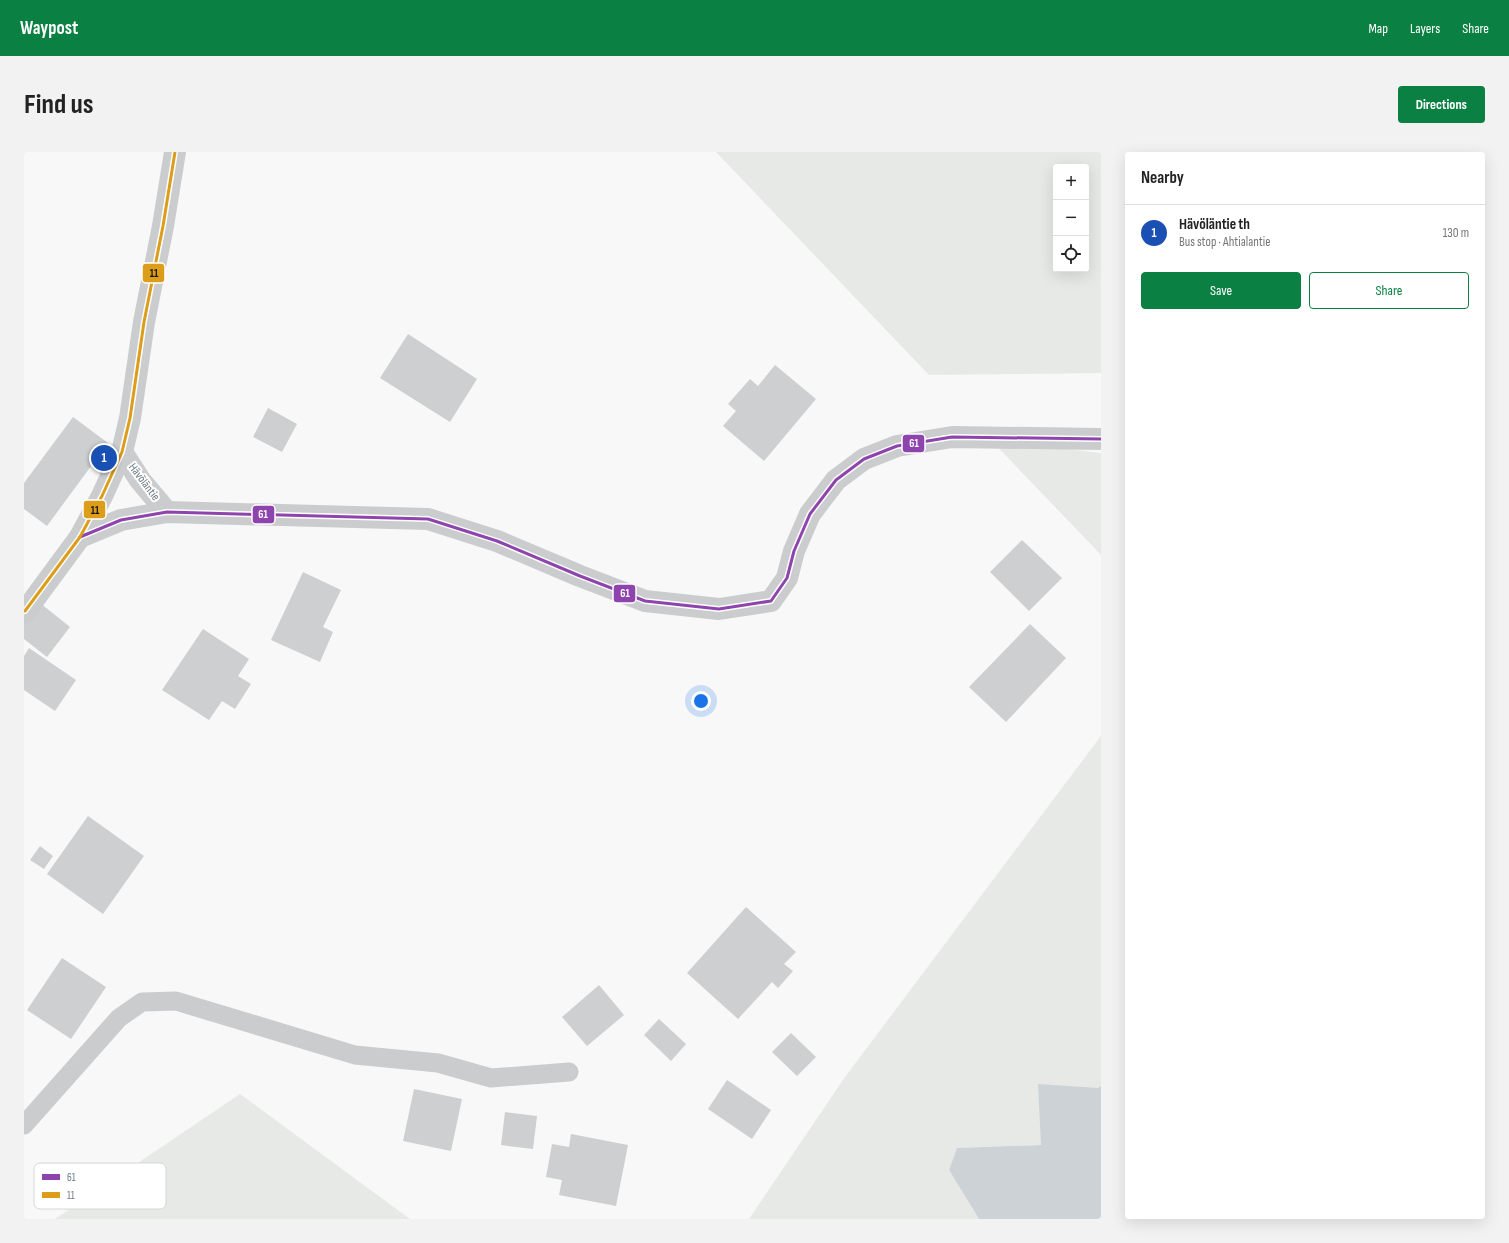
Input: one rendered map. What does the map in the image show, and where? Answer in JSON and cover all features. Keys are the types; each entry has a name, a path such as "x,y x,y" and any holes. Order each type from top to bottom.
{"street":[{"path":"24,613 80,537 102,496 122,452 130,418 144,322 163,226 175,152"},
{"name":"Hävöläntie","path":"80,537 121,520 167,512 428,519 497,541 580,576 645,601 718,609 771,601 787,578 794,551 810,514 836,480 864,459 897,446 952,437 1101,439"},
{"name":"Hävöläntie","path":"122,452 140,480 167,512"}],"lane":[{"path":"24,1125 118,1018 142,1002 176,1001 355,1056 438,1063 491,1078 569,1072"}],"shaded area":[{"path":"716,152 1101,152 1101,373 929,375"},
{"path":"991,440 1101,453 1101,555"},
{"path":"1101,736 1101,1086 1041,1145 957,1148 949,1170 979,1219 749,1219 845,1077"},
{"path":"1038,1084 1098,1088 1101,1086 1101,1219 979,1219 949,1170 957,1148 1041,1145"},
{"path":"240,1094 410,1219 55,1219 70,1209 166,1209 166,1163 138,1163"}],"building":[{"path":"408,334 477,379 450,422 380,378"},
{"path":"775,365 816,399 764,461 723,426 736,411 728,404 750,379 758,386"},
{"path":"268,408 297,424 282,452 253,437"},
{"path":"73,417 108,443 47,526 24,509 24,483"},
{"path":"1022,540 1062,578 1029,611 990,572"},
{"path":"303,572 341,590 323,627 333,632 320,662 271,640"},
{"path":"40,603 70,627 47,657 24,639 24,623"},
{"path":"1030,624 1066,658 1006,722 969,687"},
{"path":"203,629 249,659 238,676 251,684 235,709 222,701 209,720 162,690"},
{"path":"29,648 76,680 55,711 24,690 24,656"},
{"path":"88,816 144,856 103,914 47,874"},
{"path":"40,846 53,856 44,869 30,860"},
{"path":"746,907 796,952 784,964 793,971 778,988 772,982 738,1019 687,973"},
{"path":"62,958 106,987 71,1039 27,1010"},
{"path":"599,985 624,1015 587,1046 562,1017"},
{"path":"659,1019 686,1044 671,1061 644,1035"},
{"path":"791,1033 816,1057 797,1076 772,1052"},
{"path":"727,1080 771,1110 752,1139 708,1109"},
{"path":"414,1089 462,1099 451,1151 403,1141"},
{"path":"505,1112 537,1116 533,1149 501,1145"},
{"path":"571,1134 628,1145 616,1206 559,1195 562,1180 546,1177 552,1144 569,1147"}],"transit line":[{"name":"11","path":"25,611 80,537 102,496 122,452 130,418 144,322 163,226 175,152"},
{"name":"61","path":"80,537 121,520 167,512 428,519 497,541 580,576 645,601 719,609 771,601 787,578 794,551 810,514 836,480 864,459 897,446 952,437 1101,439"}],"place":[{"name":"Hävöläntie th","path":"104,458"}]}
